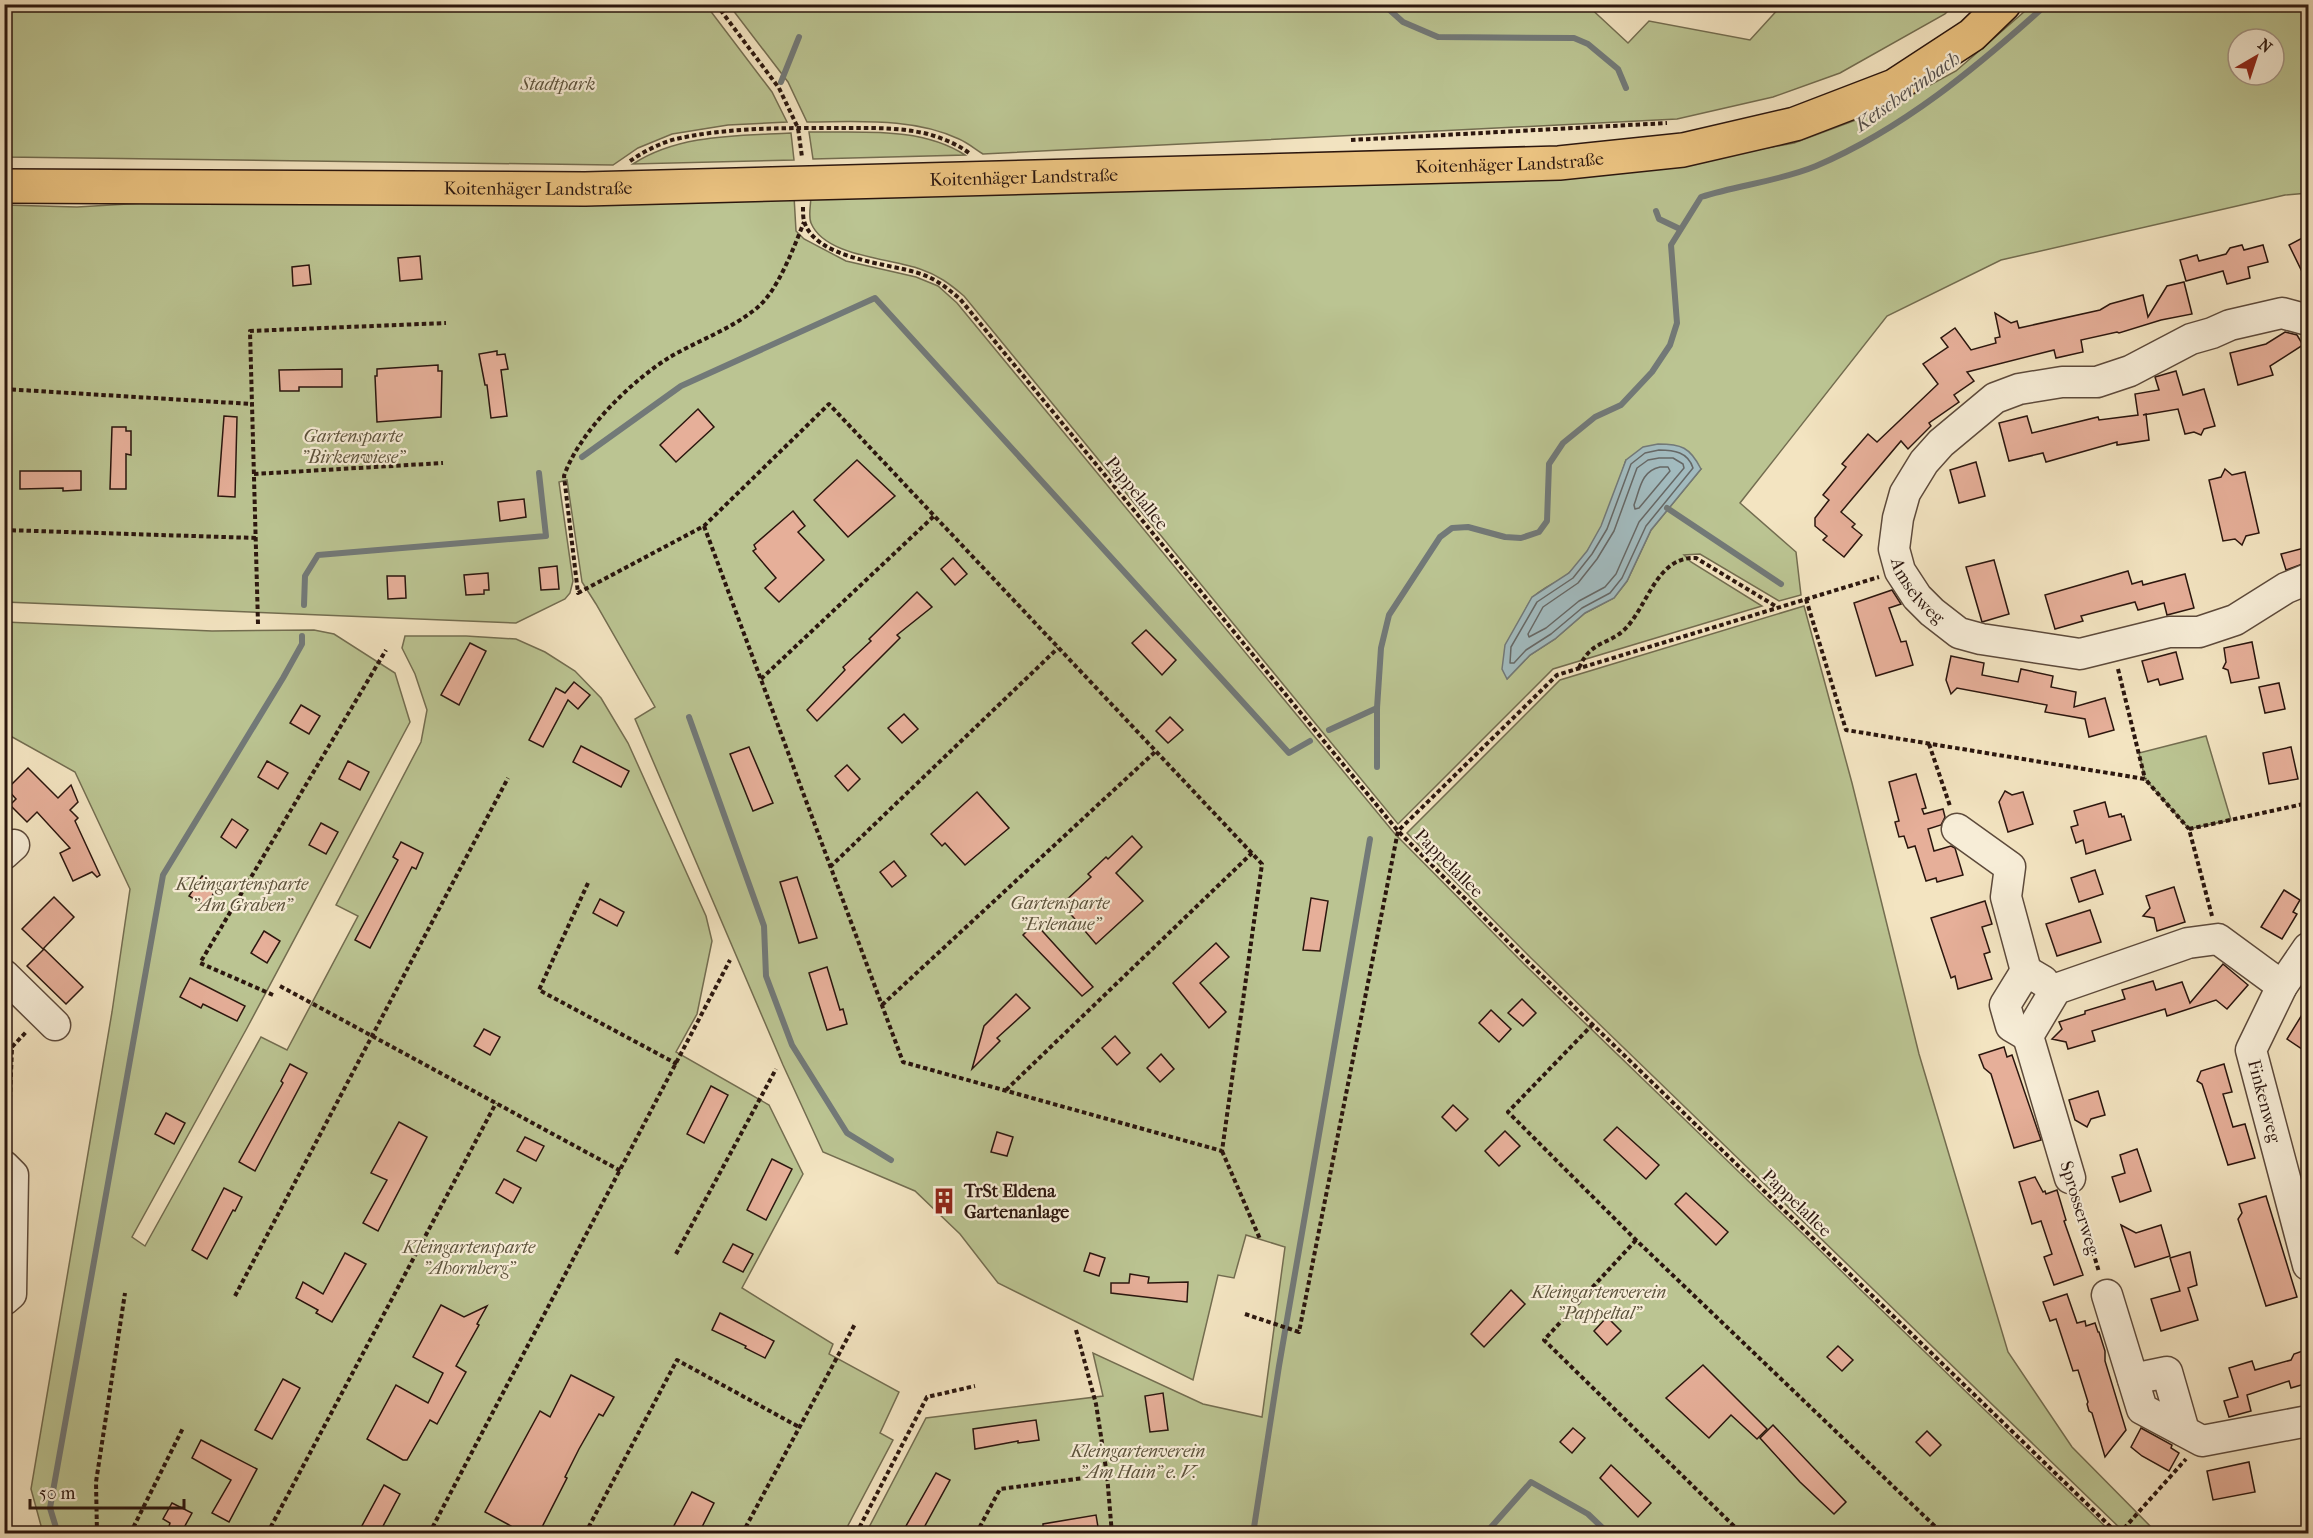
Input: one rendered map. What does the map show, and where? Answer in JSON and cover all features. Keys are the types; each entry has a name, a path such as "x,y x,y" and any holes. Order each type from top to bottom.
{"main road":[{"name":"Koitenhäger Landstraße","path":"4,186 596,189 1559,163 1683,150 1795,124 1894,86 1972,35 2004,4"}],"street":[{"name":"Amselweg","path":"2308,320 2282,313 2230,325 2191,339 2130,371 2097,382 2062,382 2019,389 1995,398 1941,443 1924,462 1905,493 1898,518 1894,549 1900,571 1917,597 1959,633 1982,639 2080,654 2169,632 2199,632 2235,621 2286,588 2308,579"},
{"path":"1957,829 2010,867 2006,897 2026,970 2056,989"},
{"path":"2028,1036 2056,989 2188,943 2218,939 2282,986"},
{"name":"Finkenweg","path":"2308,948 2282,986 2251,1050 2296,1167 2308,1265"},
{"name":"Sprosserweg","path":"2026,970 2005,1005 2011,1026 2028,1036 2070,1178"},
{"path":"4,975 49,1019"},
{"path":"4,1166 13,1175 11,1294 4,1300"},
{"path":"2107,1295 2142,1409 2193,1436 2308,1421"}],"path":[{"path":"716,4 779,88 798,128 802,157"},
{"path":"1346,140 1677,122"},
{"path":"622,166 641,154 674,139 728,132 798,128 886,128 927,134 958,145 972,155"},
{"path":"803,202 804,222 783,272 760,306 730,326 669,358 620,396 594,425 569,461 564,476 578,593 704,526 829,404 1262,864 1222,1151 1260,1239"},
{"name":"Pappelallee","path":"804,222 816,240 848,256 917,273 940,282 960,299 1398,831 1593,1024 2119,1533"},
{"path":"258,624 250,331 446,322"},
{"path":"4,389 252,404"},
{"path":"254,474 443,464"},
{"path":"761,680 934,516"},
{"path":"704,526 903,1062 1222,1151"},
{"path":"4,530 256,538"},
{"path":"1579,668 1582,660 1598,644 1623,632 1644,604 1648,591 1661,575 1684,558 1696,558 1778,608"},
{"path":"1245,1314 1299,1332 1398,831 1557,675 1900,571"},
{"path":"1806,599 1846,730 2145,779"},
{"path":"2113,647 2145,779 2189,829 2218,939"},
{"path":"830,867 1058,648"},
{"path":"273,995 200,963 386,650"},
{"path":"1929,744 1957,829"},
{"path":"882,1005 1156,751"},
{"path":"235,1296 508,778"},
{"path":"2189,829 2308,803"},
{"path":"1005,1090 1252,853"},
{"path":"588,883 539,990 677,1064"},
{"path":"429,1533 730,960"},
{"path":"280,986 621,1171"},
{"path":"4,1127 9,1123 12,1047 49,1019"},
{"path":"1593,1024 1508,1112 1636,1240 1943,1533"},
{"path":"676,1254 776,1069"},
{"path":"267,1533 496,1103"},
{"name":"Sprosserweg","path":"2070,1178 2107,1295"},
{"path":"1636,1240 1544,1340 1742,1533"},
{"path":"97,1533 96,1482 125,1293"},
{"path":"741,1533 855,1324"},
{"path":"1076,1330 1096,1404 1107,1475 1112,1533"},
{"path":"585,1533 676,1360 799,1426"},
{"path":"856,1533 927,1397 975,1386"},
{"path":"130,1533 183,1428"},
{"path":"2119,1533 2193,1436"},
{"path":"976,1533 1000,1489 1107,1475"}],"green space":[{"name":"Stadtpark","path":"5,4 706,5 772,92 787,122 728,125 672,134 638,148 613,165 5,157"},
{"path":"1586,4 1628,43 1649,21 1750,40 1782,5 1954,5 1945,14 1840,73 1773,97 1677,119 983,154 959,139 923,127 885,122 807,122 788,82 729,5"},
{"path":"2032,5 2308,5 2308,193 2285,195 2001,260 1887,316 1740,503 1796,552 1801,595 1779,601 1700,554 1684,555 1691,562 1762,606 1553,669 1398,824 964,296 943,280 926,271 844,250 819,234 810,220 811,195 1702,160 1794,143 1888,108 1956,71","holes":["1626,460 1701,469 1651,530 1627,581 1614,598 1585,613 1555,639 1530,655 1508,678 1516,638 1526,609 1534,596 1568,574 1589,549 1604,521"]},
{"path":"809,132 909,135 929,139 965,155 813,159"},
{"path":"791,133 794,160 633,164 670,147 709,138"},
{"path":"794,196 796,231 804,239 846,261 916,277 938,286 957,303 1395,834 1525,965 2112,1533 866,1533 926,1418 1103,1396 1093,1353 1203,1404 1262,1417 1285,1247 1246,1235 1234,1278 1218,1275 1193,1380 998,1283 960,1234 915,1191 823,1152 783,1065 635,719 655,707 582,582 567,480 559,482 573,581 570,593 565,599 516,623 5,602 4,205 77,207 196,200"},
{"path":"1804,606 1852,783 1919,1054 2008,1352 2072,1447 2157,1533 2125,1533 1531,958 1407,833 1560,680"},
{"name":"Kleingartensparte \"Ahornberg\"","path":"5,622 212,631 314,630 334,634 395,673 410,722 247,1028 132,1237 145,1246 261,1037 287,1050 358,916 336,905 421,742 427,710 415,674 402,648 405,636 516,639 545,652 575,671 601,698 628,743 706,916 712,941 697,1014 676,1052 769,1105 803,1174 742,1288 833,1344 829,1354 899,1392 880,1433 893,1440 844,1533 43,1533 31,1489 112,1012 130,889 75,772 5,733"},
{"path":"2206,736 2231,820 2189,829 2145,779 2139,753"}],"water":[{"path":"1658,444 1684,448 1689,451 1701,469 1651,530 1627,581 1614,598 1585,613 1555,639 1530,655 1507,679 1502,669 1505,645 1532,597 1569,573 1587,551 1601,526 1626,460 1643,447"}],"building":[{"path":"2308,235 2308,284 2289,245"},
{"path":"2242,245 2244,250 2263,245 2268,262 2248,267 2250,278 2227,284 2223,271 2186,281 2180,260 2197,255 2199,261 2226,254 2230,248"},
{"path":"420,256 422,279 400,281 398,258"},
{"path":"309,265 311,284 293,286 292,267"},
{"path":"2184,282 2192,314 2161,320 2119,333 2081,340 2083,352 2056,358 2054,350 1967,372 1974,381 1954,395 1959,402 1929,423 1931,426 1908,449 1901,441 1841,512 1855,524 1852,527 1862,535 1844,557 1823,540 1827,536 1815,526 1815,518 1829,500 1823,495 1846,467 1842,464 1868,434 1877,442 1938,384 1923,364 1948,347 1941,338 1955,328 1971,350 1996,343 1995,338 2000,337 1995,313 2011,323 2017,321 2019,328 2100,310 2110,304 2143,295 2148,317 2167,286"},
{"path":"2285,332 2297,335 2303,345 2270,366 2273,375 2238,385 2230,353 2266,344"},
{"path":"497,351 497,355 505,354 508,369 501,370 507,416 491,418 487,385 485,385 479,354"},
{"path":"438,365 438,371 442,371 441,417 377,422 375,376 377,376 377,369"},
{"path":"342,369 342,387 299,387 299,391 280,391 279,370"},
{"path":"2176,371 2183,395 2204,389 2215,426 2204,429 2201,435 2194,432 2185,434 2178,409 2146,414 2149,440 2117,445 2117,442 2046,462 2043,453 2009,461 1999,423 2027,416 2032,433 2098,417 2099,420 2138,415 2135,394 2159,390 2155,377"},
{"path":"698,409 714,427 676,462 660,445"},
{"path":"224,416 237,417 235,497 218,496"},
{"path":"112,427 126,427 126,431 131,431 131,455 126,454 126,489 110,489"},
{"path":"857,460 895,496 848,537 814,500"},
{"path":"1976,462 1985,496 1959,503 1950,470"},
{"path":"2225,469 2232,475 2245,472 2259,533 2246,536 2242,545 2235,539 2223,541 2209,480 2221,477"},
{"path":"20,471 81,471 81,490 20,489"},
{"path":"524,499 526,517 500,521 498,502"},
{"path":"793,511 805,526 798,532 824,560 779,602 765,588 776,578 753,551 756,549 754,545"},
{"path":"2308,547 2308,562 2286,570 2281,554"},
{"path":"953,558 967,574 955,585 941,569"},
{"path":"1994,560 2009,614 1982,622 1966,567"},
{"path":"557,566 559,589 541,590 539,568"},
{"path":"2128,571 2132,584 2142,581 2143,585 2185,574 2194,608 2167,615 2164,603 2138,610 2135,602 2081,616 2083,621 2055,629 2045,595"},
{"path":"488,573 489,590 484,590 484,594 466,595 464,575"},
{"path":"387,576 405,576 406,598 388,599"},
{"path":"1892,590 1901,604 1889,608 1901,642 1906,641 1913,665 1876,676 1854,603"},
{"path":"917,592 932,607 897,635 900,638 817,721 807,710 845,670 843,667 871,641 869,639"},
{"path":"1146,630 1176,660 1162,675 1132,643"},
{"path":"2252,642 2259,678 2231,683 2228,670 2223,668 2226,662 2224,648"},
{"path":"470,643 486,651 459,705 441,695"},
{"path":"2176,652 2183,679 2160,685 2158,679 2148,682 2142,661"},
{"path":"1951,656 1984,663 1982,675 2018,682 2021,669 2053,676 2051,687 2076,692 2074,707 2105,698 2114,730 2089,737 2085,719 2045,712 2047,705 1957,688 1951,694 1946,680"},
{"path":"574,682 590,695 578,709 568,700 543,747 529,740 556,688 565,693"},
{"path":"2279,683 2285,709 2265,713 2259,687"},
{"path":"301,705 320,716 309,734 290,723"},
{"path":"904,714 918,729 902,743 888,728"},
{"path":"1170,717 1183,730 1168,743 1156,731"},
{"path":"581,746 629,771 621,787 573,762"},
{"path":"749,747 773,803 753,811 730,754"},
{"path":"2291,747 2298,779 2269,784 2263,753"},
{"path":"267,761 288,773 278,789 258,777"},
{"path":"348,761 369,772 360,790 339,779"},
{"path":"847,765 860,779 848,791 835,776"},
{"path":"28,768 58,798 71,785 78,802 70,810 78,818 75,821 100,875 97,877 92,872 73,881 60,853 70,848 37,812 27,822 10,805 16,799 7,789"},
{"path":"1916,774 1926,808 1922,809 1924,814 1943,809 1945,817 1941,825 1928,829 1934,851 1951,846 1955,848 1963,875 1937,882 1936,878 1926,881 1915,846 1908,848 1904,836 1899,837 1895,822 1899,821 1889,782"},
{"path":"2005,791 2012,795 2023,792 2033,824 2008,832 1999,802"},
{"path":"977,792 1009,828 965,865 945,843 942,846 931,834"},
{"path":"2105,802 2109,817 2121,814 2122,817 2124,816 2131,840 2086,854 2083,840 2076,843 2071,827 2078,825 2074,811"},
{"path":"232,819 248,830 236,848 221,837"},
{"path":"321,823 338,832 326,854 309,845"},
{"path":"1132,836 1142,847 1116,873 1143,901 1096,944 1062,904 1091,877 1088,874"},
{"path":"401,842 423,853 416,869 412,867 370,948 355,940 398,860 393,857"},
{"path":"894,861 906,876 892,887 880,872"},
{"path":"2095,870 2103,894 2079,902 2071,878"},
{"path":"202,876 218,886 206,906 189,896"},
{"path":"797,877 817,938 799,943 780,882"},
{"path":"2174,887 2185,922 2157,931 2154,918 2143,916 2150,908 2146,896"},
{"path":"2284,890 2300,900 2293,912 2297,914 2282,939 2261,927"},
{"path":"54,897 74,917 43,949 22,929"},
{"path":"1311,898 1328,901 1320,951 1303,950"},
{"path":"600,899 624,912 617,926 593,913"},
{"path":"1985,901 1992,924 1982,927 1990,952 1984,954 1992,979 1958,989 1955,976 1951,978 1931,918"},
{"path":"2090,910 2101,942 2057,956 2046,924"},
{"path":"1035,923 1093,987 1082,996 1023,935"},
{"path":"264,931 280,941 267,963 251,953"},
{"path":"1216,943 1229,957 1200,983 1226,1012 1209,1028 1173,983"},
{"path":"44,949 83,987 66,1004 27,966"},
{"path":"2223,964 2248,985 2227,1009 2216,1000 2167,1016 2165,1009 2092,1031 2095,1041 2068,1049 2066,1042 2052,1039 2062,1029 2059,1022 2085,1014 2085,1011 2125,999 2122,990 2153,981 2156,990 2182,982 2190,1003"},
{"path":"827,967 840,1010 843,1009 847,1024 827,1030 809,973"},
{"path":"190,978 245,1006 237,1021 203,1004 201,1008 180,997"},
{"path":"1016,994 1030,1008 997,1038 1000,1041 972,1069 984,1026"},
{"path":"1522,999 1536,1013 1523,1026 1508,1013"},
{"path":"2308,1005 2308,1053 2287,1039"},
{"path":"1491,1010 1511,1029 1499,1042 1479,1023"},
{"path":"484,1029 500,1037 490,1055 474,1046"},
{"path":"1115,1036 1130,1053 1117,1065 1102,1048"},
{"path":"2004,1047 2007,1057 2012,1055 2041,1140 2014,1148 1991,1074 1984,1068 1979,1055"},
{"path":"1161,1054 1174,1069 1160,1082 1147,1068"},
{"path":"290,1064 307,1073 255,1171 239,1162 283,1083 281,1081"},
{"path":"2224,1064 2232,1092 2223,1094 2233,1127 2245,1124 2255,1158 2228,1165 2202,1084 2197,1081 2201,1071"},
{"path":"711,1086 728,1095 704,1143 687,1134"},
{"path":"2098,1091 2105,1115 2091,1119 2087,1127 2075,1120 2069,1100"},
{"path":"1453,1105 1468,1119 1456,1131 1442,1117"},
{"path":"166,1113 185,1123 174,1144 155,1134"},
{"path":"399,1122 427,1137 378,1231 363,1223 387,1180 371,1173"},
{"path":"1617,1127 1659,1165 1646,1179 1604,1140"},
{"path":"1505,1131 1520,1146 1499,1166 1485,1151"},
{"path":"997,1132 1013,1137 1007,1156 991,1152"},
{"path":"525,1137 544,1146 536,1161 517,1151"},
{"path":"2137,1149 2151,1191 2120,1202 2112,1177 2125,1173 2120,1155"},
{"path":"772,1159 792,1169 766,1220 747,1210"},
{"path":"2035,1177 2046,1194 2057,1190 2066,1220 2064,1221 2083,1275 2054,1285 2044,1257 2052,1254 2041,1221 2032,1224 2019,1182"},
{"path":"504,1179 521,1188 513,1203 496,1193"},
{"path":"224,1188 242,1197 207,1259 192,1250"},
{"path":"1686,1193 1728,1232 1716,1245 1675,1204"},
{"path":"2266,1196 2297,1297 2266,1306 2238,1219 2242,1213 2239,1204"},
{"path":"2121,1225 2136,1233 2161,1225 2170,1256 2135,1267"},
{"path":"733,1244 753,1254 743,1272 723,1262"},
{"path":"2190,1252 2197,1285 2188,1288 2198,1320 2161,1331 2151,1299 2180,1291 2170,1258"},
{"path":"345,1253 366,1264 332,1322 316,1313 318,1310 296,1298 303,1282 323,1294"},
{"path":"1090,1253 1105,1258 1099,1276 1084,1271"},
{"path":"1130,1274 1149,1277 1148,1283 1188,1282 1187,1302 1111,1293 1111,1283 1129,1283"},
{"path":"1511,1290 1525,1304 1484,1347 1471,1334"},
{"path":"2067,1294 2077,1323 2085,1321 2086,1326 2095,1323 2099,1332 2105,1351 2105,1361 2126,1430 2105,1457 2078,1370 2073,1371 2056,1319 2050,1321 2043,1302"},
{"path":"441,1305 464,1317 487,1306 456,1366 466,1372 437,1424 430,1420 407,1460 403,1460 367,1439 396,1385 428,1403 443,1373 413,1357"},
{"path":"720,1313 774,1341 765,1358 712,1330"},
{"path":"1607,1317 1621,1331 1607,1345 1594,1331"},
{"path":"1838,1346 1853,1360 1842,1371 1827,1357"},
{"path":"2308,1349 2308,1383 2291,1388 2289,1381 2247,1395 2251,1411 2229,1417 2224,1401 2238,1397 2229,1368 2252,1361 2255,1370 2291,1360 2294,1354"},
{"path":"1703,1365 1767,1429 1757,1439 1731,1415 1709,1438 1666,1398"},
{"path":"571,1375 614,1397 603,1416 599,1414 579,1449 539,1533 508,1533 511,1526 485,1512 540,1411 550,1417"},
{"path":"283,1379 300,1388 272,1439 255,1430"},
{"path":"1163,1393 1168,1430 1150,1432 1145,1396"},
{"path":"1036,1420 1039,1440 1018,1443 1018,1441 975,1449 973,1429"},
{"path":"1773,1425 1846,1502 1834,1514 1800,1482 1760,1438"},
{"path":"1573,1428 1585,1438 1572,1453 1560,1442"},
{"path":"2141,1428 2172,1445 2171,1448 2179,1453 2169,1471 2131,1447"},
{"path":"1927,1431 1941,1445 1930,1456 1916,1442"},
{"path":"201,1440 257,1469 229,1522 212,1513 231,1480 192,1458"},
{"path":"2249,1462 2255,1492 2213,1500 2207,1471"},
{"path":"1611,1465 1651,1503 1638,1517 1600,1478"},
{"path":"936,1473 950,1480 921,1533 902,1533"},
{"path":"384,1485 400,1494 382,1528 379,1533 358,1533"},
{"path":"692,1492 714,1503 699,1533 670,1533"},
{"path":"172,1503 192,1513 181,1533 167,1533 170,1523 163,1519"},
{"path":"1096,1515 1099,1533 1043,1533 1043,1524"}],"waterway":[{"name":"Ketscherinbach","path":"1383,4 1403,22 1438,37 1574,38 1588,44 1618,69 1626,88"},
{"path":"1377,767 1377,708 1381,648 1389,615 1440,537 1452,528 1468,527 1505,537 1521,538 1539,532 1547,521 1549,464 1563,443 1595,417 1621,405 1652,372 1670,345 1677,323 1671,245 1701,197 1802,171 1848,151 1879,134 1938,95 1994,51 2047,4"},
{"path":"781,82 799,37"},
{"name":"Ketscherinbach","path":"1656,211 1659,219 1680,229"},
{"path":"582,457 681,386 875,298 1289,753 1310,741"},
{"path":"304,605 305,576 318,555 546,536 539,473"},
{"path":"1667,508 1781,584"},
{"path":"58,1534 50,1508 163,875 283,678 302,644 302,636"},
{"path":"1329,730 1377,708"},
{"path":"689,717 764,926 766,976 792,1045 847,1133 891,1160"},
{"path":"1253,1534 1279,1366 1370,839"},
{"path":"1485,1534 1531,1482 1588,1514 1609,1534"}],"place":[{"name":"TrSt Eldena Gartenanlage","path":"944,1201"}],"park label":[{"name":"Gartensparte \"Birkenwiese\"","path":"353,446"},
{"name":"Kleingartensparte \"Am Graben\"","path":"242,894"},
{"name":"Gartensparte \"Erlenaue\"","path":"1060,913"},
{"name":"Kleingartenverein \"Pappeltal\"","path":"1599,1302"},
{"name":"Kleingartenverein \"Am Hain\" e. V.","path":"1138,1461"}]}
